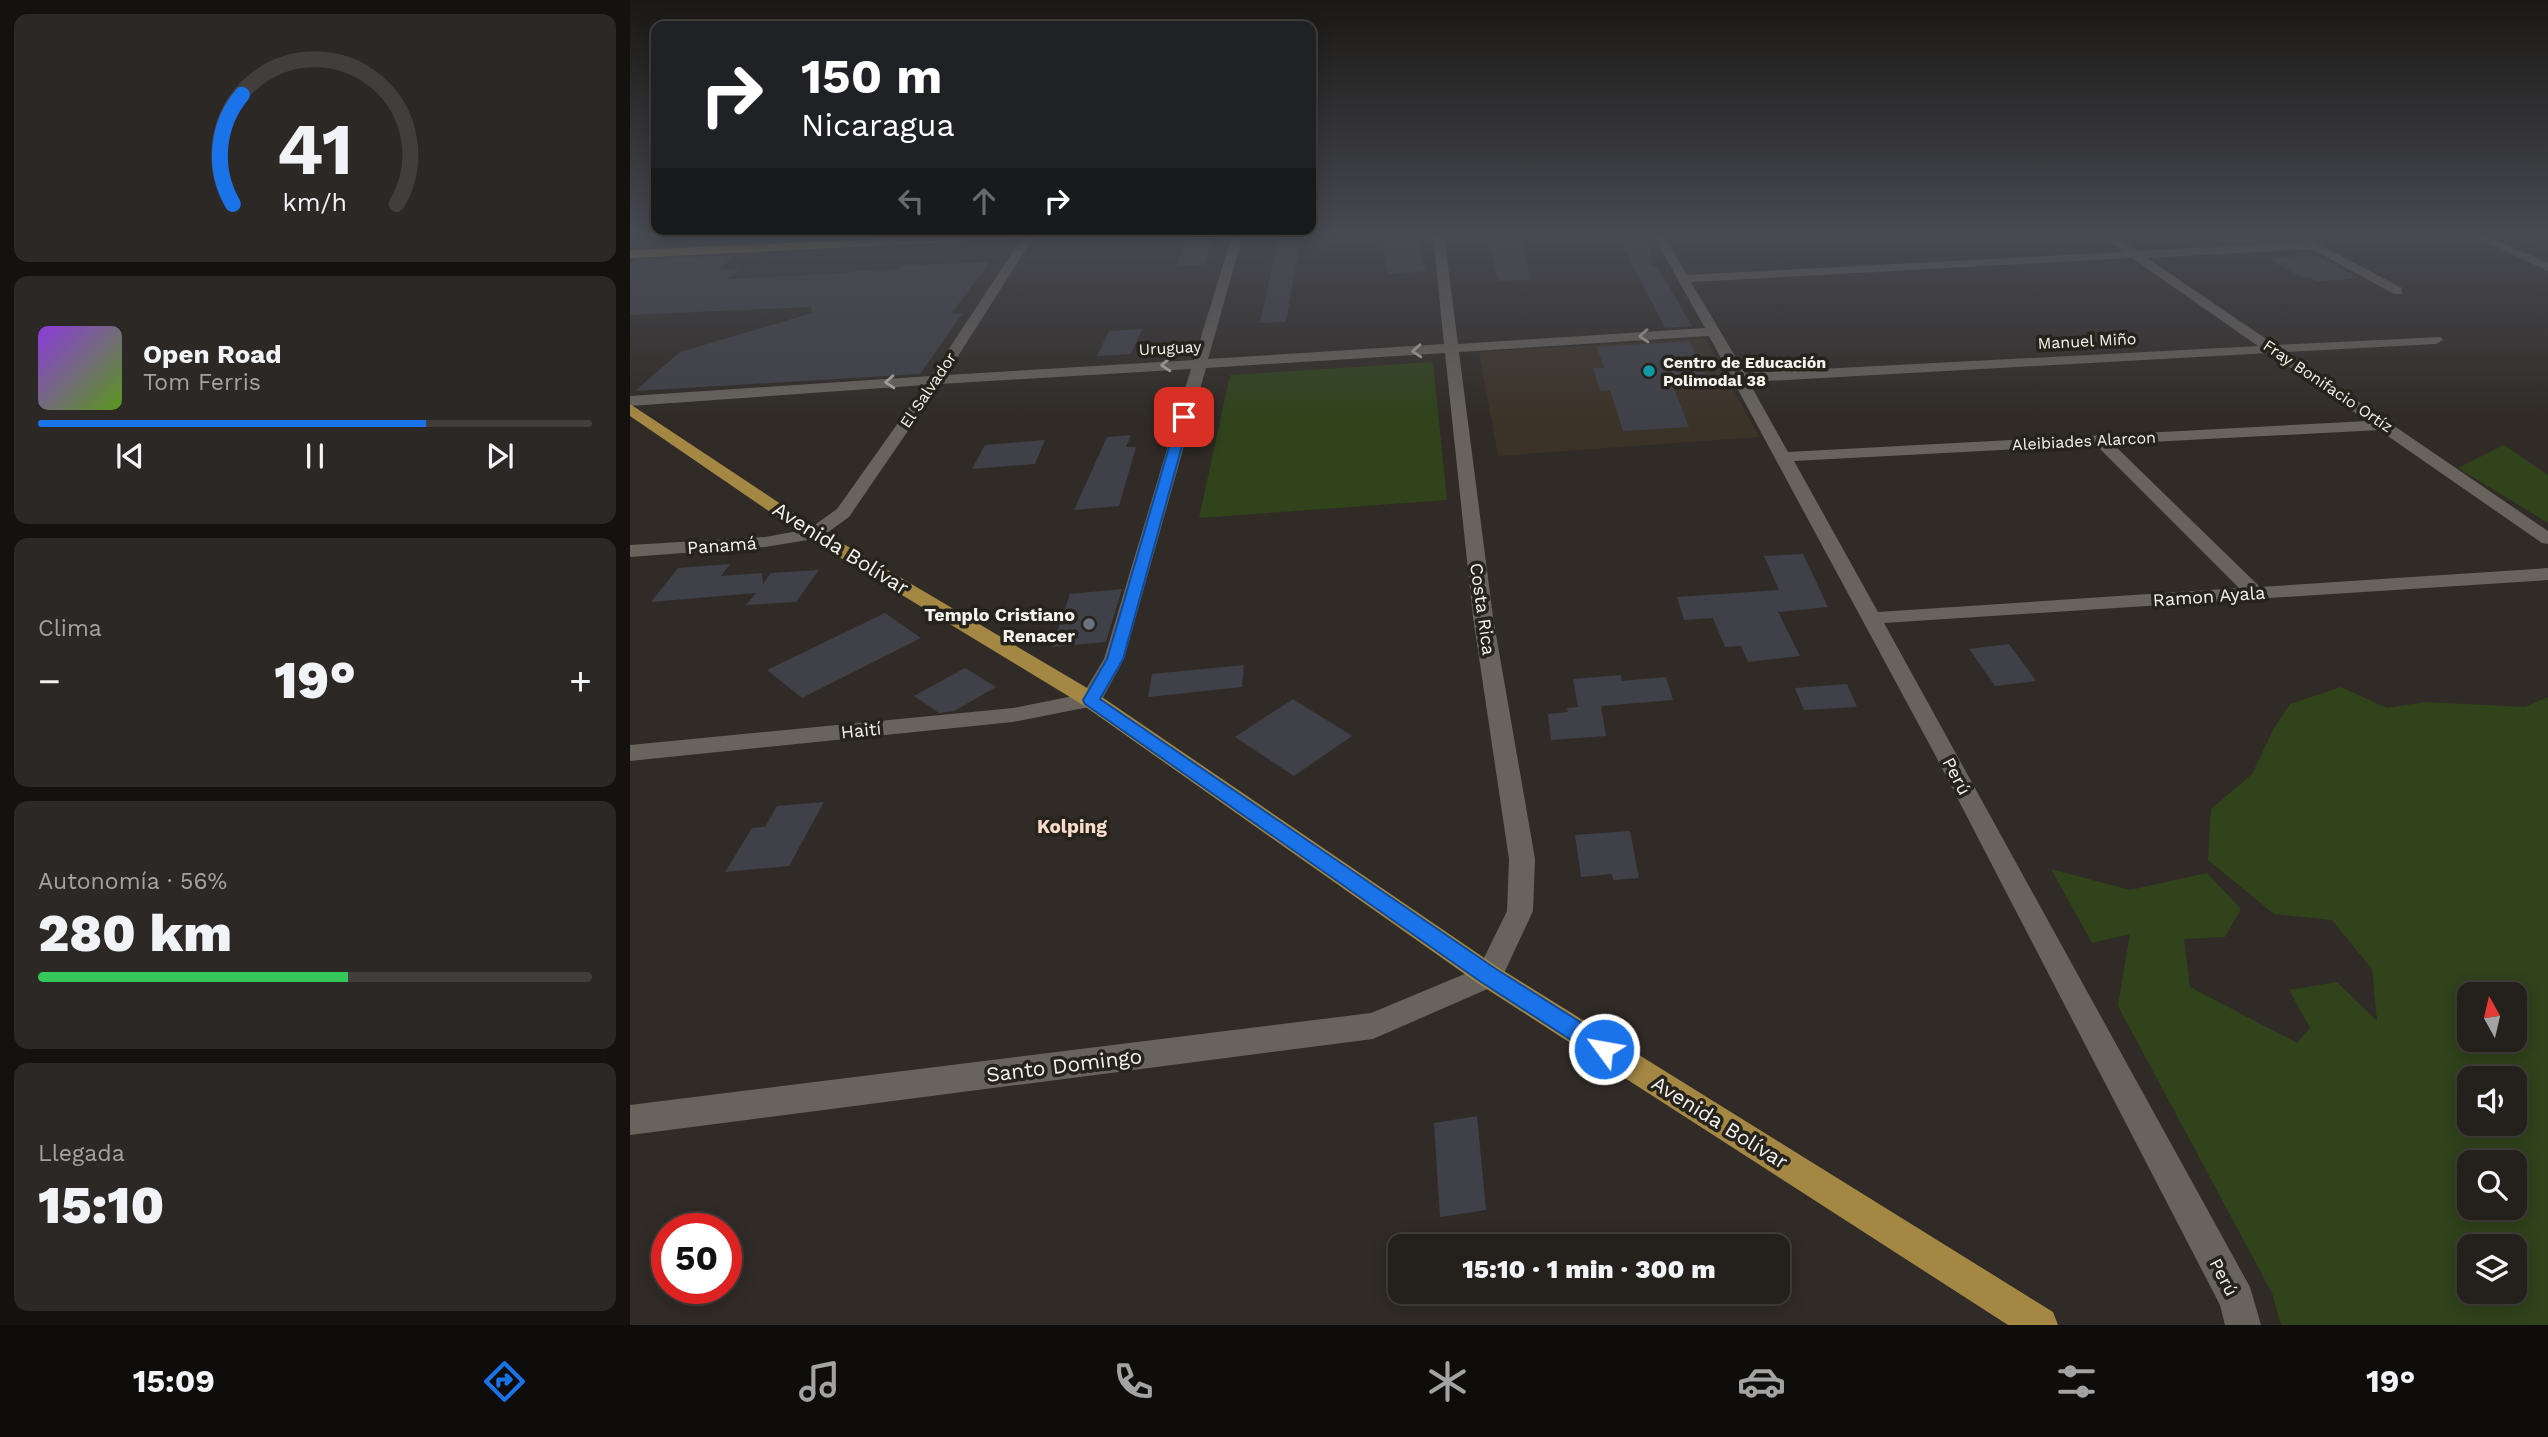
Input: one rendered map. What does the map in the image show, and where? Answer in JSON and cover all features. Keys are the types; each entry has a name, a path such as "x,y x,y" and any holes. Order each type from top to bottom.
{"main road":[{"name":"Avenida Bolívar","path":"630,409 814,534 1091,700 1489,976 2040,1325"}],"street":[{"name":"El Salvador","path":"814,534 843,513 936,380 989,297"},
{"path":"1091,700 1115,659 1218,297"},
{"name":"Costa Rica","path":"1445,297 1483,617 1522,859 1520,911 1489,976"},
{"name":"Perú","path":"1694,297 2237,1300 2243,1325"},
{"name":"Fray Bonifacio Ortíz","path":"2196,297 2548,539"},
{"name":"Uruguay","path":"630,401 1712,332"},
{"name":"Manuel Miño","path":"1740,378 2436,340"},
{"name":"Aleibiades Alarcon","path":"1782,457 2385,425"},
{"path":"2100,440 2255,593"},
{"name":"Panamá","path":"630,551 765,542 814,534"},
{"name":"Ramon Ayala","path":"1870,618 2548,574"},
{"name":"Haití","path":"630,753 1013,715 1091,700"},
{"name":"Santo Domingo","path":"630,1120 1373,1026 1489,976"}],"shaded area":[{"path":"1705,338 1759,437 1498,456 1479,352"}],"green space":[{"path":"1433,362 1447,500 1199,518 1230,375"},
{"path":"2504,445 2548,475 2548,523 2458,468"},
{"path":"2341,687 2387,708 2425,702 2525,707 2548,697 2548,1325 2281,1325 2272,1293 2118,1006 2130,934 2092,943 2051,869 2130,890 2207,873 2241,909 2225,937 2184,939 2190,987 2297,1043 2310,1028 2289,990 2337,982 2377,1021 2372,969 2332,920 2274,914 2208,860 2211,809 2252,774 2274,728 2290,704"}],"building":[{"path":"630,297 964,297 951,314 963,313 920,374 635,391 680,352 812,313 811,307 630,315"},
{"path":"1266,297 1290,297 1286,322 1260,323"},
{"path":"1649,297 1675,297 1692,326 1665,328"},
{"path":"1142,329 1131,354 1097,356 1109,331"},
{"path":"1689,341 1711,384 1673,386 1689,427 1623,431 1610,390 1600,391 1593,368 1604,368 1597,347"},
{"path":"1131,435 1126,447 1136,447 1119,506 1074,510 1107,437"},
{"path":"1045,440 1035,464 972,469 985,445"},
{"path":"1803,554 1828,607 1778,612 1800,656 1748,662 1741,646 1725,647 1713,618 1684,620 1677,597 1779,590 1764,556"},
{"path":"730,564 721,576 762,573 763,584 771,573 819,570 796,602 746,605 756,593 651,602 678,568"},
{"path":"1122,589 1106,642 1052,647 1070,594"},
{"path":"885,613 921,638 802,698 767,670"},
{"path":"2009,644 2036,681 1995,686 1969,649"},
{"path":"1244,665 1242,687 1148,697 1152,674"},
{"path":"965,668 996,687 954,711 939,713 914,696"},
{"path":"1621,675 1622,681 1666,677 1673,700 1601,706 1606,736 1551,740 1548,714 1568,712 1567,708 1578,707 1573,679"},
{"path":"1847,684 1857,707 1804,710 1795,688"},
{"path":"1293,699 1352,736 1294,776 1235,737"},
{"path":"824,802 789,866 725,872 752,828 765,827 777,806"},
{"path":"1630,831 1639,878 1613,880 1612,874 1581,877 1575,835"},
{"path":"1477,1116 1486,1210 1440,1217 1434,1123"}],"place":[{"name":"Centro de Educación Polimodal 38","path":"1649,371"},
{"name":"Templo Cristiano Renacer","path":"1089,624"}],"district":[{"name":"Kolping","path":"1072,826"}],"route":[{"path":"1184,417 1115,659 1091,700 1489,976 1604,1049"}]}
